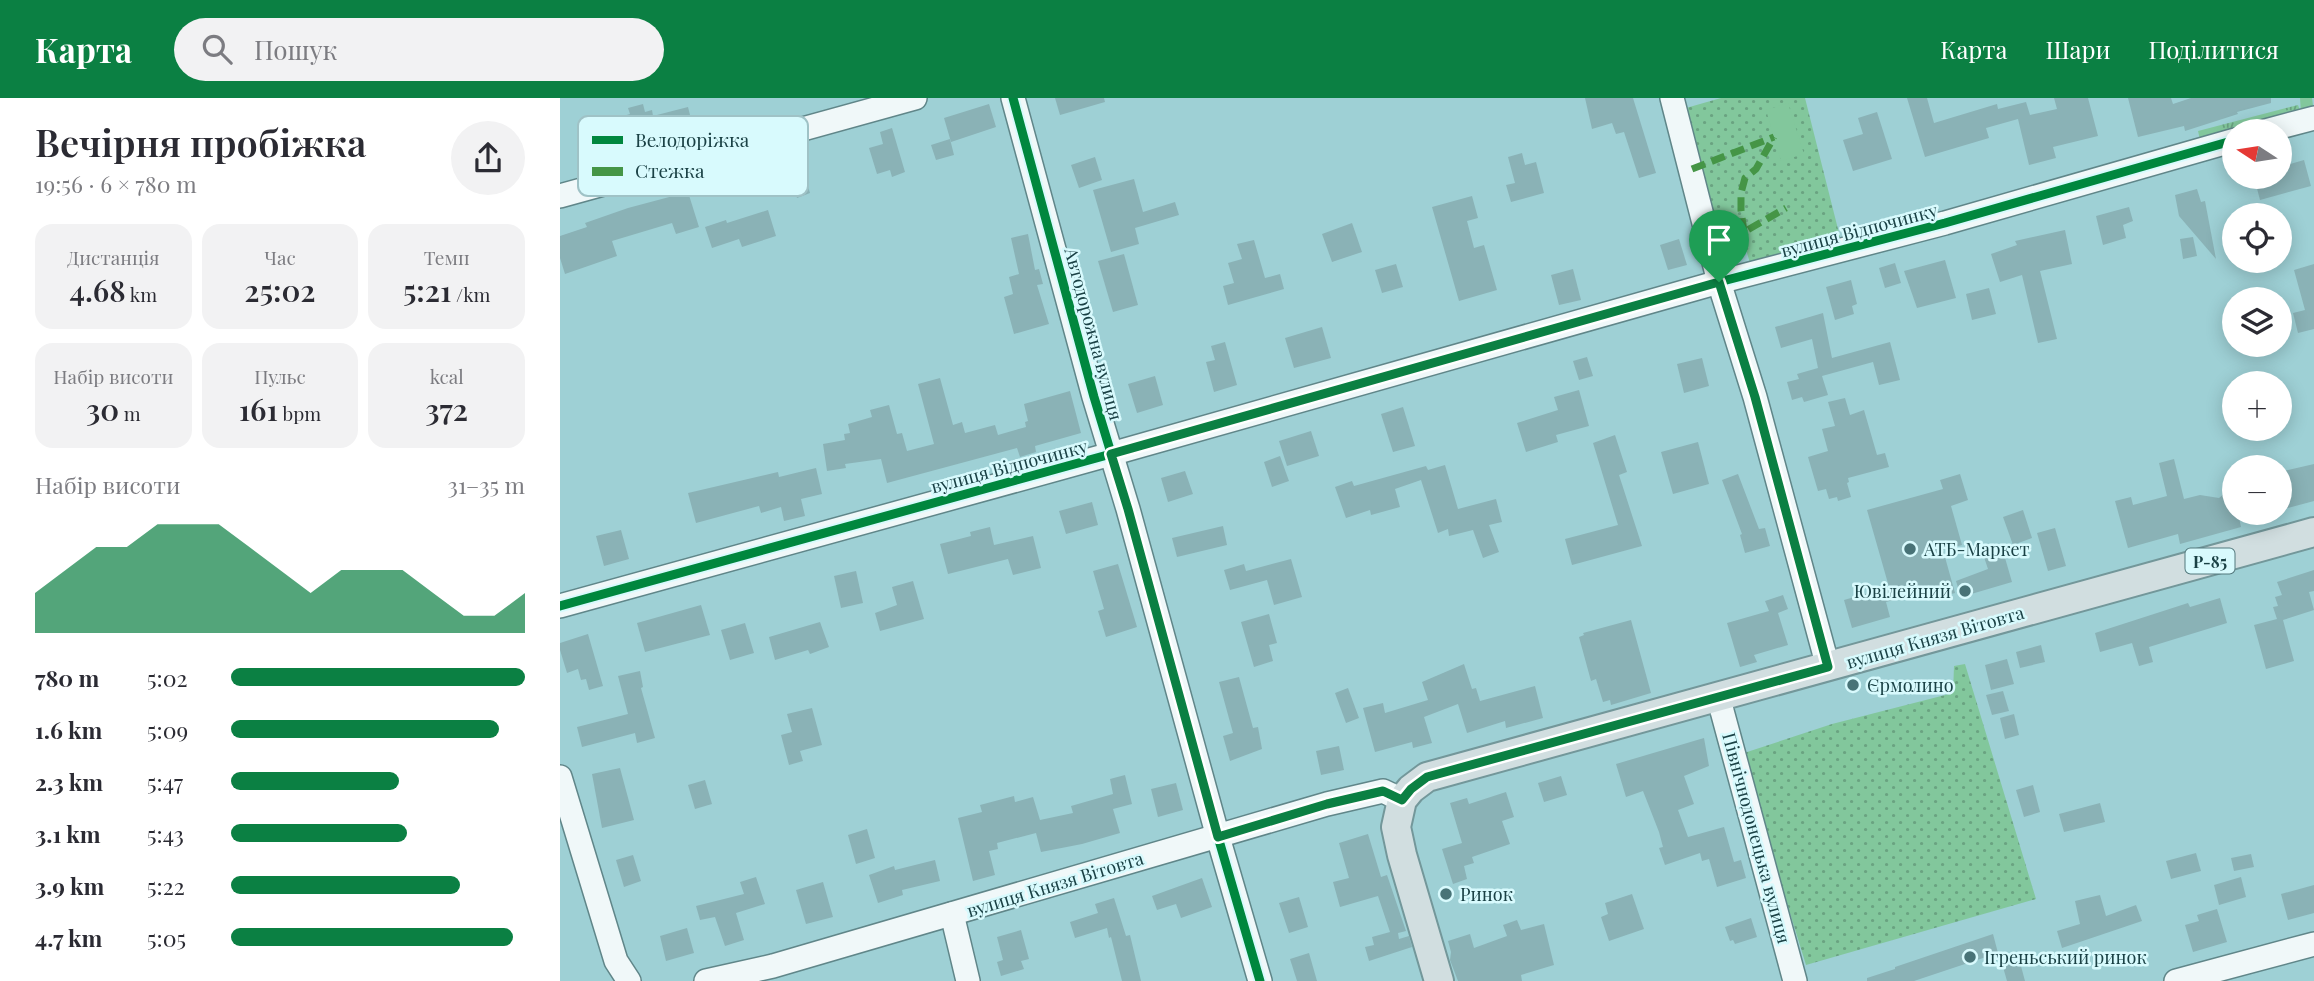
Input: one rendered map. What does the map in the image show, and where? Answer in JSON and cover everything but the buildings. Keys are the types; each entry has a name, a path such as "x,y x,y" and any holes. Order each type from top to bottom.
{"main road":[{"name":"вулиця Князя Вітовта","path":"1402,800 1427,777 2314,532"},
{"path":"1402,800 1396,827 1439,981"}],"street":[{"path":"808,128 915,98"},
{"name":"Автодорожна вулиця","path":"1013,98 1260,981"},
{"path":"1672,98 1719,282 1755,397 1828,667"},
{"path":"2292,124 2314,118"},
{"name":"вулиця Відпочинку","path":"560,606 1719,282 1945,223 2222,144"},
{"path":"560,197 578,192"},
{"name":"Північнодонецька вулиця","path":"1718,695 1796,981"},
{"path":"560,777 616,961 629,981"},
{"name":"вулиця Князя Вітовта","path":"706,981 773,966 1327,804 1383,791 1402,800"},
{"path":"952,914 968,981"},
{"path":"2176,981 2314,944"}],"green space":[{"path":"1721,98 1805,98 1840,237 1750,263 1744,243 1722,245 1686,108"},
{"path":"2300,98 2312,98 2314,113 2292,119 2244,119 2298,105 2301,113"},
{"path":"1788,103 1804,154 1781,161 1766,110"},
{"path":"2222,125 2222,136 2201,144 2198,131"},
{"path":"1965,664 2036,899 1806,965 1741,754 1832,724 1953,693 1954,666"}],"marked path":[{"path":"1692,169 1774,137"},
{"path":"1744,232 1741,193 1745,178 1756,169 1774,137"},
{"path":"1709,244 1744,232 1786,208"}],"cycle path":[{"path":"1013,98 1094,397 1260,981"},
{"path":"560,606 1719,282 1945,223 2222,144"}],"place":[{"name":"АТБ-Маркет","path":"1910,549"},
{"name":"Ювілейний","path":"1965,591"},
{"name":"Єрмолино","path":"1853,685"},
{"name":"Ринок","path":"1446,894"},
{"name":"Ігреньський ринок","path":"1970,957"}],"route":[{"path":"1719,282 1755,397 1828,667 1427,777 1402,800 1383,791 1327,804 1218,837 1111,454 1719,282"}]}
